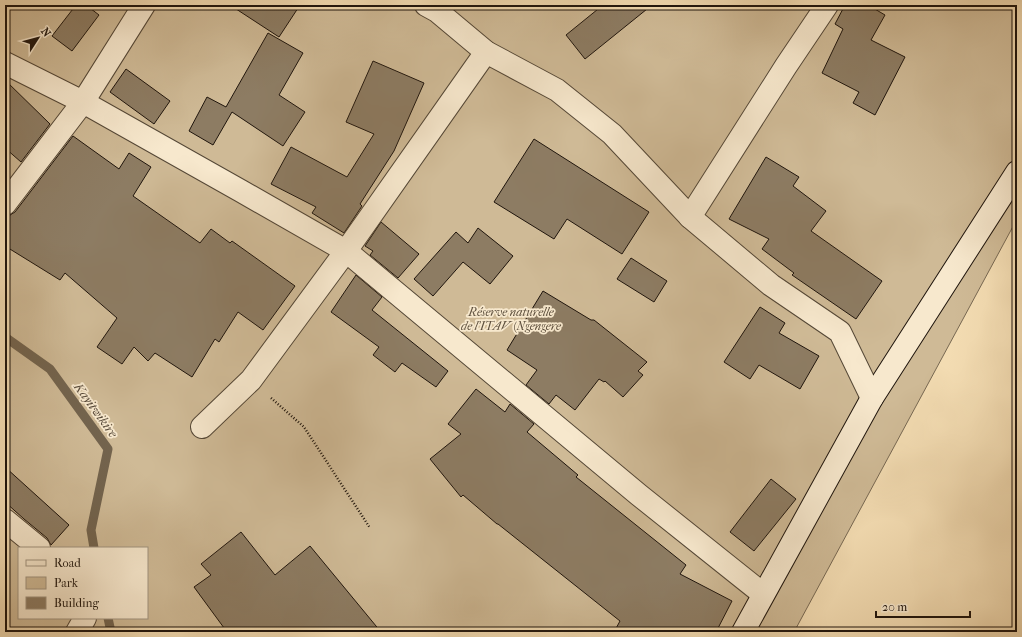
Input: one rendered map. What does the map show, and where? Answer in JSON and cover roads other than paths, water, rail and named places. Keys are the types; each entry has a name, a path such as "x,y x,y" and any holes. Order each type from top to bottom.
{"street":[{"path":"5,204 83,102 144,5"},
{"path":"690,217 786,66 827,5"},
{"path":"435,7 486,52 557,90 612,134 690,217 771,285 840,332 872,398"},
{"path":"202,427 252,380 346,251 486,52"},
{"path":"5,63 83,102 346,251 633,490 763,594"},
{"path":"743,632 872,398 1017,172"},
{"path":"5,520 38,547"},
{"path":"77,632 84,619"}],"waterway":[{"name":"Kayitwikire","path":"5,337 50,369 108,449 91,530 94,547"},
{"name":"Kayitwikire","path":"108,619 111,632"}],"park label":[{"name":"Réserve naturelle de l'ITAV (Ngengere","path":"511,319"}]}
